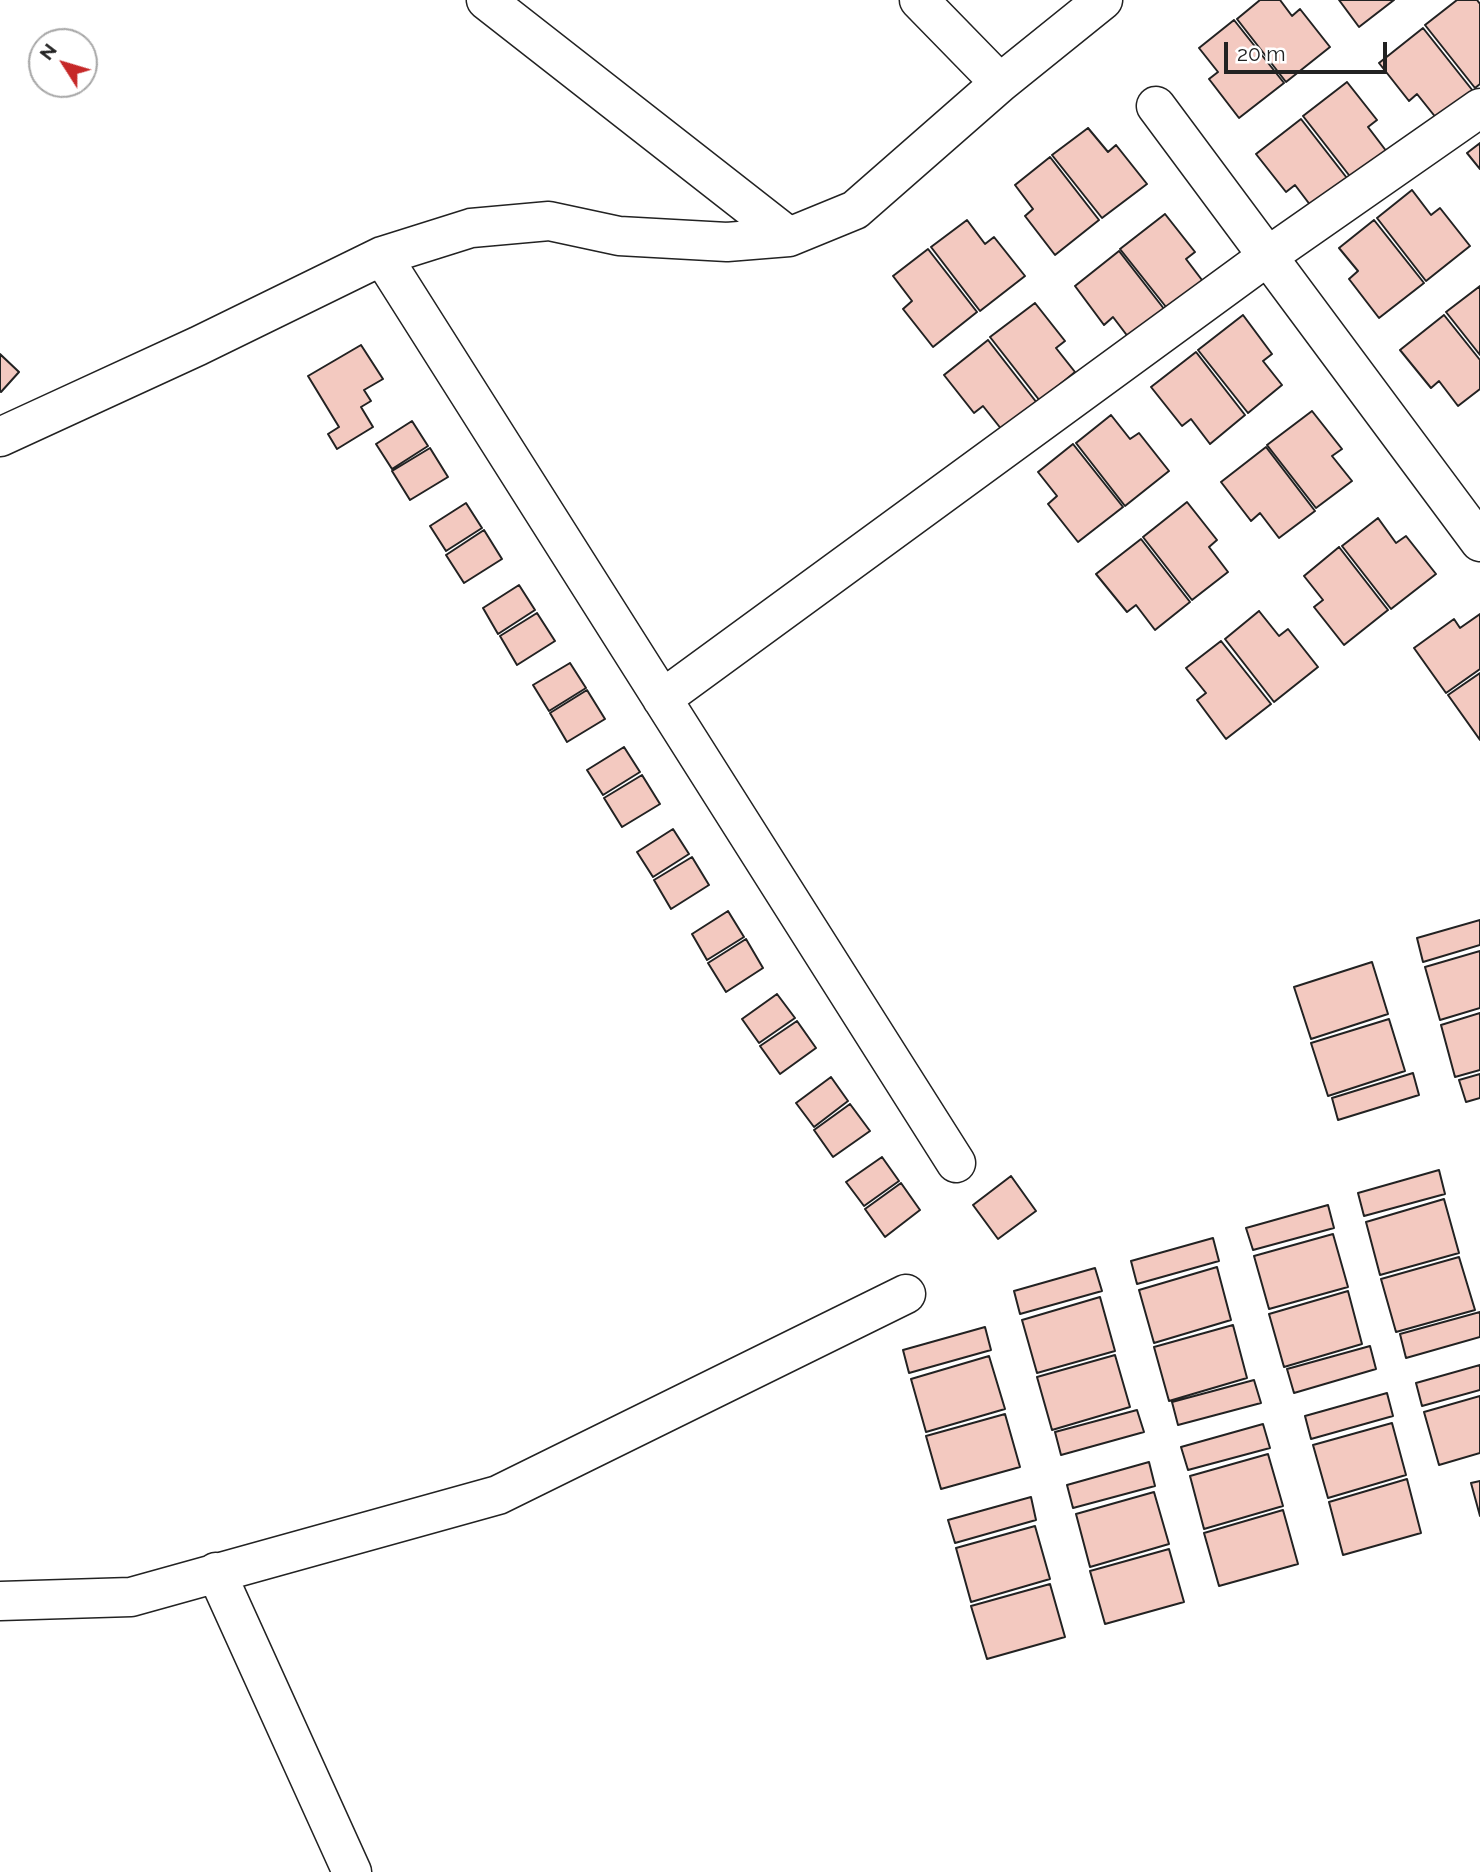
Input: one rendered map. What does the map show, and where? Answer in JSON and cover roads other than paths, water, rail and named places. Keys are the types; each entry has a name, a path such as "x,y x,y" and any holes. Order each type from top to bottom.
{"street":[{"path":"486,0 789,237"},
{"path":"919,0 1000,83"},
{"path":"0,438 198,346 382,256 471,228 549,221 619,236 727,242 789,237 855,210 1000,83 1103,0"},
{"path":"1156,106 1480,542"},
{"path":"662,699 1268,256 1480,108"},
{"path":"382,256 956,1163"},
{"path":"0,1601 131,1597 498,1495 905,1294"},
{"path":"216,1572 352,1872"}]}
